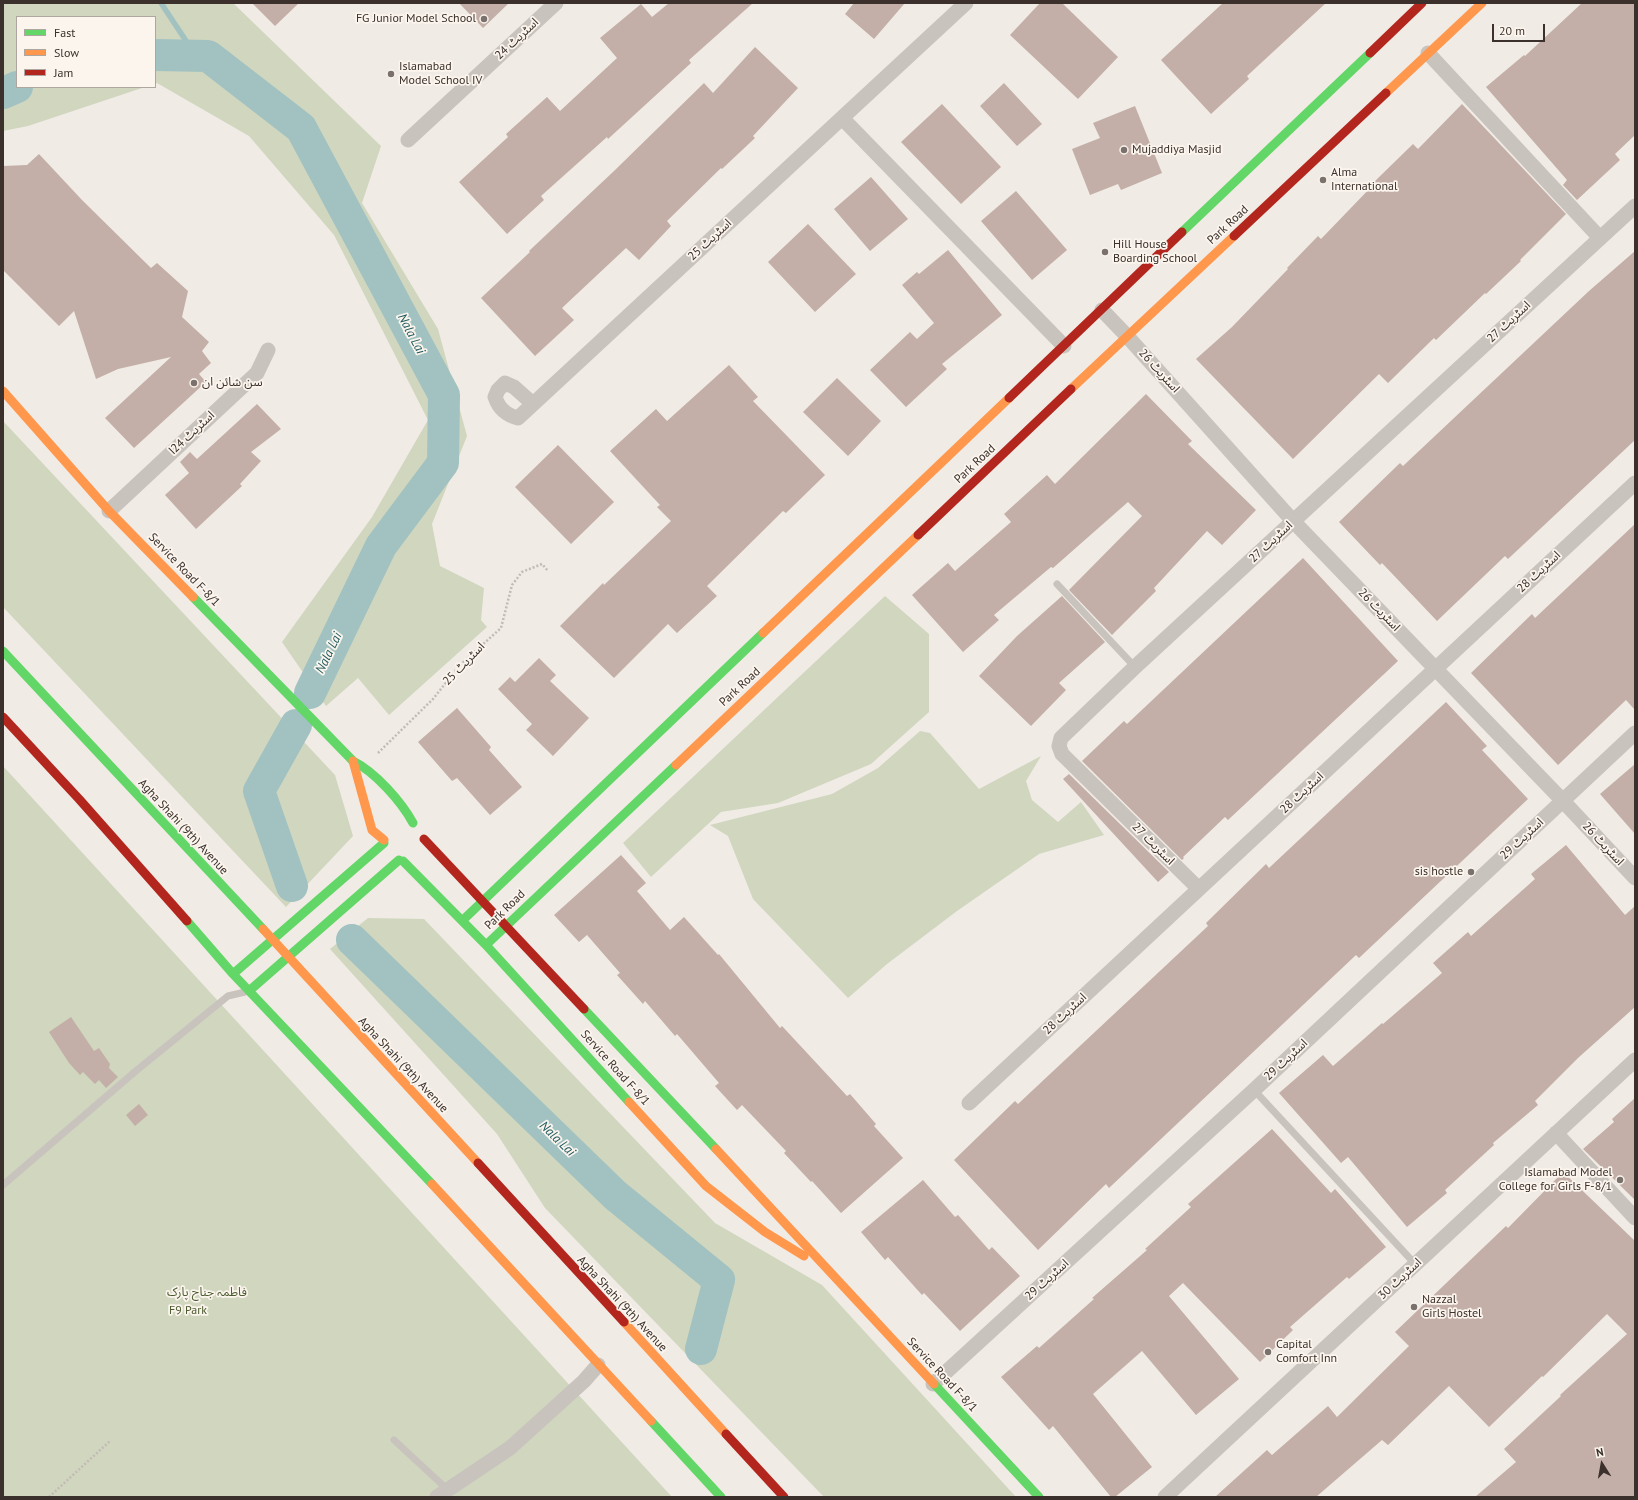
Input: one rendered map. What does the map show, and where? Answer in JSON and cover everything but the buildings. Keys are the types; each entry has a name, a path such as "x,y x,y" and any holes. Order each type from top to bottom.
{"street":[{"name":"اسٹریٹ 24","path":"408,140 556,3"},
{"name":"اسٹریٹ 25","path":"532,403 514,387 505,383 498,390 495,397 499,407 509,416 518,418 966,3"},
{"name":"Park Road","path":"463,920 1422,3"},
{"name":"Park Road","path":"486,945 1127,336 1482,3"},
{"path":"1428,53 1600,238"},
{"path":"842,118 1064,346"},
{"name":"اسٹریٹ 27","path":"1199,889 1062,754 1059,746 1061,738 1135,667 1635,206"},
{"name":"اسٹریٹ 26","path":"1102,310 1293,521 1563,801 1635,878"},
{"name":"اسٹریٹ 24ا","path":"109,511 257,373 268,350"},
{"name":"Service Road F-8/1","path":"3,391 109,511 353,761 365,767 404,807 413,823 420,830 424,839 739,1174 1039,1497"},
{"name":"اسٹریٹ 28","path":"969,1103 1635,483"},
{"name":"Agha Shahi (9th) Avenue","path":"3,651 289,957 784,1497"},
{"path":"3,717 79,799 231,985 249,991 413,1164 721,1497"},
{"name":"اسٹریٹ 29","path":"933,1384 1254,1090 1635,733"},
{"name":"Service Road F-8/1","path":"353,761 372,830 391,852 463,920 706,1186 765,1232 827,1270"},
{"path":"402,821 413,823"},
{"path":"388,829 391,852"},
{"path":"421,850 424,839"},
{"path":"231,985 272,940 391,852"},
{"path":"391,852 414,858"},
{"path":"249,991 289,957 391,852"},
{"name":"اسٹریٹ 30","path":"1165,1497 1635,1060"},
{"path":"1556,1133 1635,1218"},
{"path":"442,1493 510,1448 584,1381 598,1365"}],"lane":[{"path":"1057,584 1135,667"},
{"path":"3,1185 125,1080 231,985 249,991"},
{"path":"1254,1090 1416,1265"},
{"path":"394,1440 442,1493"}],"path":[{"name":"اسٹریٹ 25","path":"365,767 433,699 460,665 501,628 512,585 522,572 542,564 548,571"},
{"path":"49,1497 110,1441"}],"green space":[{"path":"3,3 233,3 381,146 362,203 438,329 467,436 432,524 440,566 484,588 481,620 487,627 389,715 358,678 326,706 282,642 372,517 428,420 334,235 249,136 156,84 156,16 16,16 16,88 142,88 28,126 3,131"},
{"path":"3,421 335,775 353,836 286,907 3,607"},
{"path":"885,596 929,634 929,712 871,764 778,803 721,812 651,877 623,843"},
{"path":"920,731 930,733 979,789 1041,756 1026,781 1032,800 1058,822 1081,802 1104,835 1039,854 957,911 887,964 848,998 753,899 728,836 710,825 832,794 878,768"},
{"name":"فاطمہ جناح پارک","path":"3,766 672,1497 3,1497"},
{"path":"368,918 424,919 715,1223 822,1285 1016,1497 824,1497 545,1208 497,1134 330,949"}],"waterway":[{"path":"161,3 196,56"},
{"name":"Nala Lai","path":"156,55 208,56 301,128 444,395 443,463 381,546 310,693"},
{"name":"Nala Lai","path":"3,93 16,87"},
{"name":"Nala Lai","path":"292,886 259,791 296,725"},
{"name":"Nala Lai","path":"352,940 615,1195 719,1280 701,1349"}],"traffic: fast":[{"path":"1182,232 1370,53"},
{"path":"193,597 353,761 370,772 387,788 408,814 413,823"},
{"path":"463,920 763,633"},
{"path":"3,651 263,929"},
{"path":"486,945 676,765"},
{"path":"233,974 384,843"},
{"path":"249,991 399,860"},
{"path":"403,861 486,945 629,1102"},
{"path":"187,921 233,974 432,1184"},
{"path":"584,1009 716,1149"},
{"path":"934,1384 1039,1497"},
{"path":"651,1421 721,1497"}],"traffic: slow":[{"path":"1386,93 1482,3"},
{"path":"1071,389 1234,236"},
{"path":"3,391 109,511 193,597"},
{"path":"763,633 1009,398"},
{"path":"676,765 918,535"},
{"path":"353,761 372,830 384,840"},
{"path":"263,929 478,1163"},
{"path":"629,1102 706,1186 765,1232 804,1256"},
{"path":"716,1149 934,1384"},
{"path":"432,1184 651,1421"},
{"path":"624,1322 726,1434"}],"traffic: jam":[{"path":"1370,53 1422,3"},
{"path":"1234,236 1386,93"},
{"path":"1009,398 1182,232"},
{"path":"918,535 1071,389"},
{"path":"3,717 79,799 187,921"},
{"path":"424,839 584,1009"},
{"path":"478,1163 624,1322"},
{"path":"726,1434 784,1497"}],"place":[{"name":"FG Junior Model School","path":"484,19"},
{"name":"Islamabad Model School IV","path":"391,74"},
{"name":"Mujaddiya Masjid","path":"1124,150"},
{"name":"Alma International","path":"1323,180"},
{"name":"Hill House Boarding School","path":"1105,252"},
{"name":"سن شائن ان","path":"194,383"},
{"name":"sis hostle","path":"1471,872"},
{"name":"Islamabad Model College for Girls F-8/1","path":"1620,1180"},
{"name":"Nazzal Girls Hostel","path":"1414,1307"},
{"name":"Capital Comfort Inn","path":"1268,1352"}],"park label":[{"name":"F9 Park","path":"188,1311"}]}
